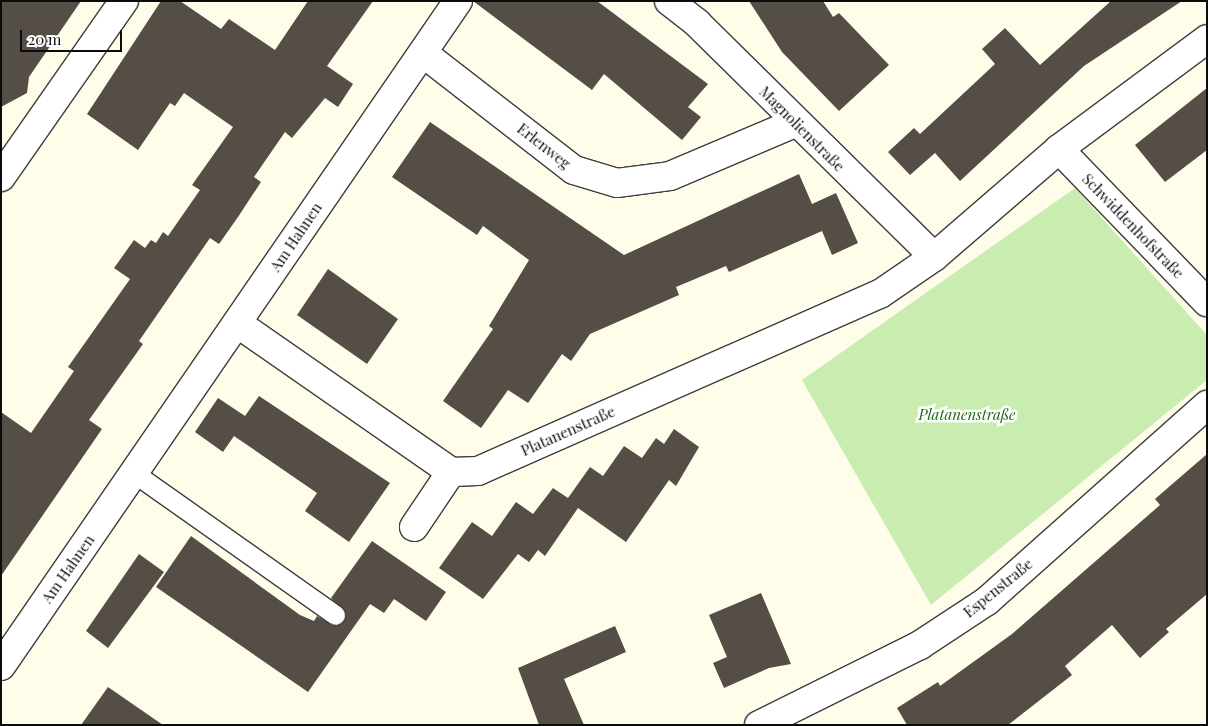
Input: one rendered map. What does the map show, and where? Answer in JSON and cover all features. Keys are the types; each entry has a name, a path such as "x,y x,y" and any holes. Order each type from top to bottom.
{"street":[{"path":"1,177 124,1"},
{"name":"Am Hahnen","path":"1,666 458,1"},
{"name":"Magnolienstraße","path":"669,1 697,23 795,123 934,257"},
{"name":"Platanenstraße","path":"451,472 478,471 871,298 934,257 1059,149 1207,39"},
{"name":"Erlenweg","path":"423,53 574,170 617,183 670,176 795,123"},
{"name":"Schwiddenhofstraße","path":"1059,149 1207,302"},
{"path":"237,323 451,472 414,527"},
{"name":"Espenstraße","path":"759,725 920,645 987,601 1207,406"}],"lane":[{"path":"134,473 335,615"}],"green space":[{"name":"Platanenstraße","path":"1075,188 1207,335 1207,380 931,605 802,380"}],"building":[{"path":"1,1 81,1 29,77 27,93 1,107"},
{"path":"161,1 180,1 221,29 229,19 275,50 308,1 373,1 327,66 353,84 338,107 325,98 292,138 285,132 254,177 261,182 238,217 219,244 210,238 139,341 143,344 89,420 102,429 1,576 1,412 31,433 74,371 68,367 130,279 114,268 134,240 145,248 151,240 156,243 163,232 168,236 200,190 192,185 233,127 184,93 175,106 170,103 138,150 87,114"},
{"path":"473,1 597,1 708,84 688,107 701,117 682,140 604,74 592,90"},
{"path":"749,1 823,1 833,17 839,13 889,65 839,111 782,52"},
{"path":"1111,1 1182,1 1084,66 960,181 935,153 910,175 888,152 914,128 920,134 995,64 982,49 1005,28 1040,65"},
{"path":"1207,88 1207,150 1165,182 1135,145"},
{"path":"430,122 624,255 799,174 812,204 836,193 858,243 832,255 822,231 729,272 726,266 676,287 679,295 590,334 571,361 562,354 528,403 508,390 481,428 443,401 493,329 489,326 529,260 483,226 477,235 392,177"},
{"path":"328,269 398,319 367,364 297,315"},
{"path":"259,396 390,483 349,542 305,511 317,493 234,436 223,452 195,432 218,398 245,416"},
{"path":"674,429 699,447 676,486 669,480 626,542 578,508 545,556 538,550 529,562 518,554 483,599 439,568 472,522 492,536 516,502 533,514 553,488 568,498 590,467 603,476 624,446 642,458 656,438 664,444"},
{"path":"1207,454 1207,594 1166,629 1169,632 1140,658 1112,625 1065,666 1072,675 1008,725 907,725 897,708 938,682 940,686 1012,634 1160,505 1155,499"},
{"path":"191,536 300,615 314,621 317,616 334,626 346,616 331,598 372,541 446,592 426,621 394,599 384,613 370,604 308,692 156,587"},
{"path":"139,554 164,572 108,648 86,631"},
{"path":"761,593 791,664 769,668 724,688 713,663 727,657 709,615"},
{"path":"615,626 626,652 564,679 584,725 539,725 518,668"},
{"path":"108,687 163,725 81,725"}]}
